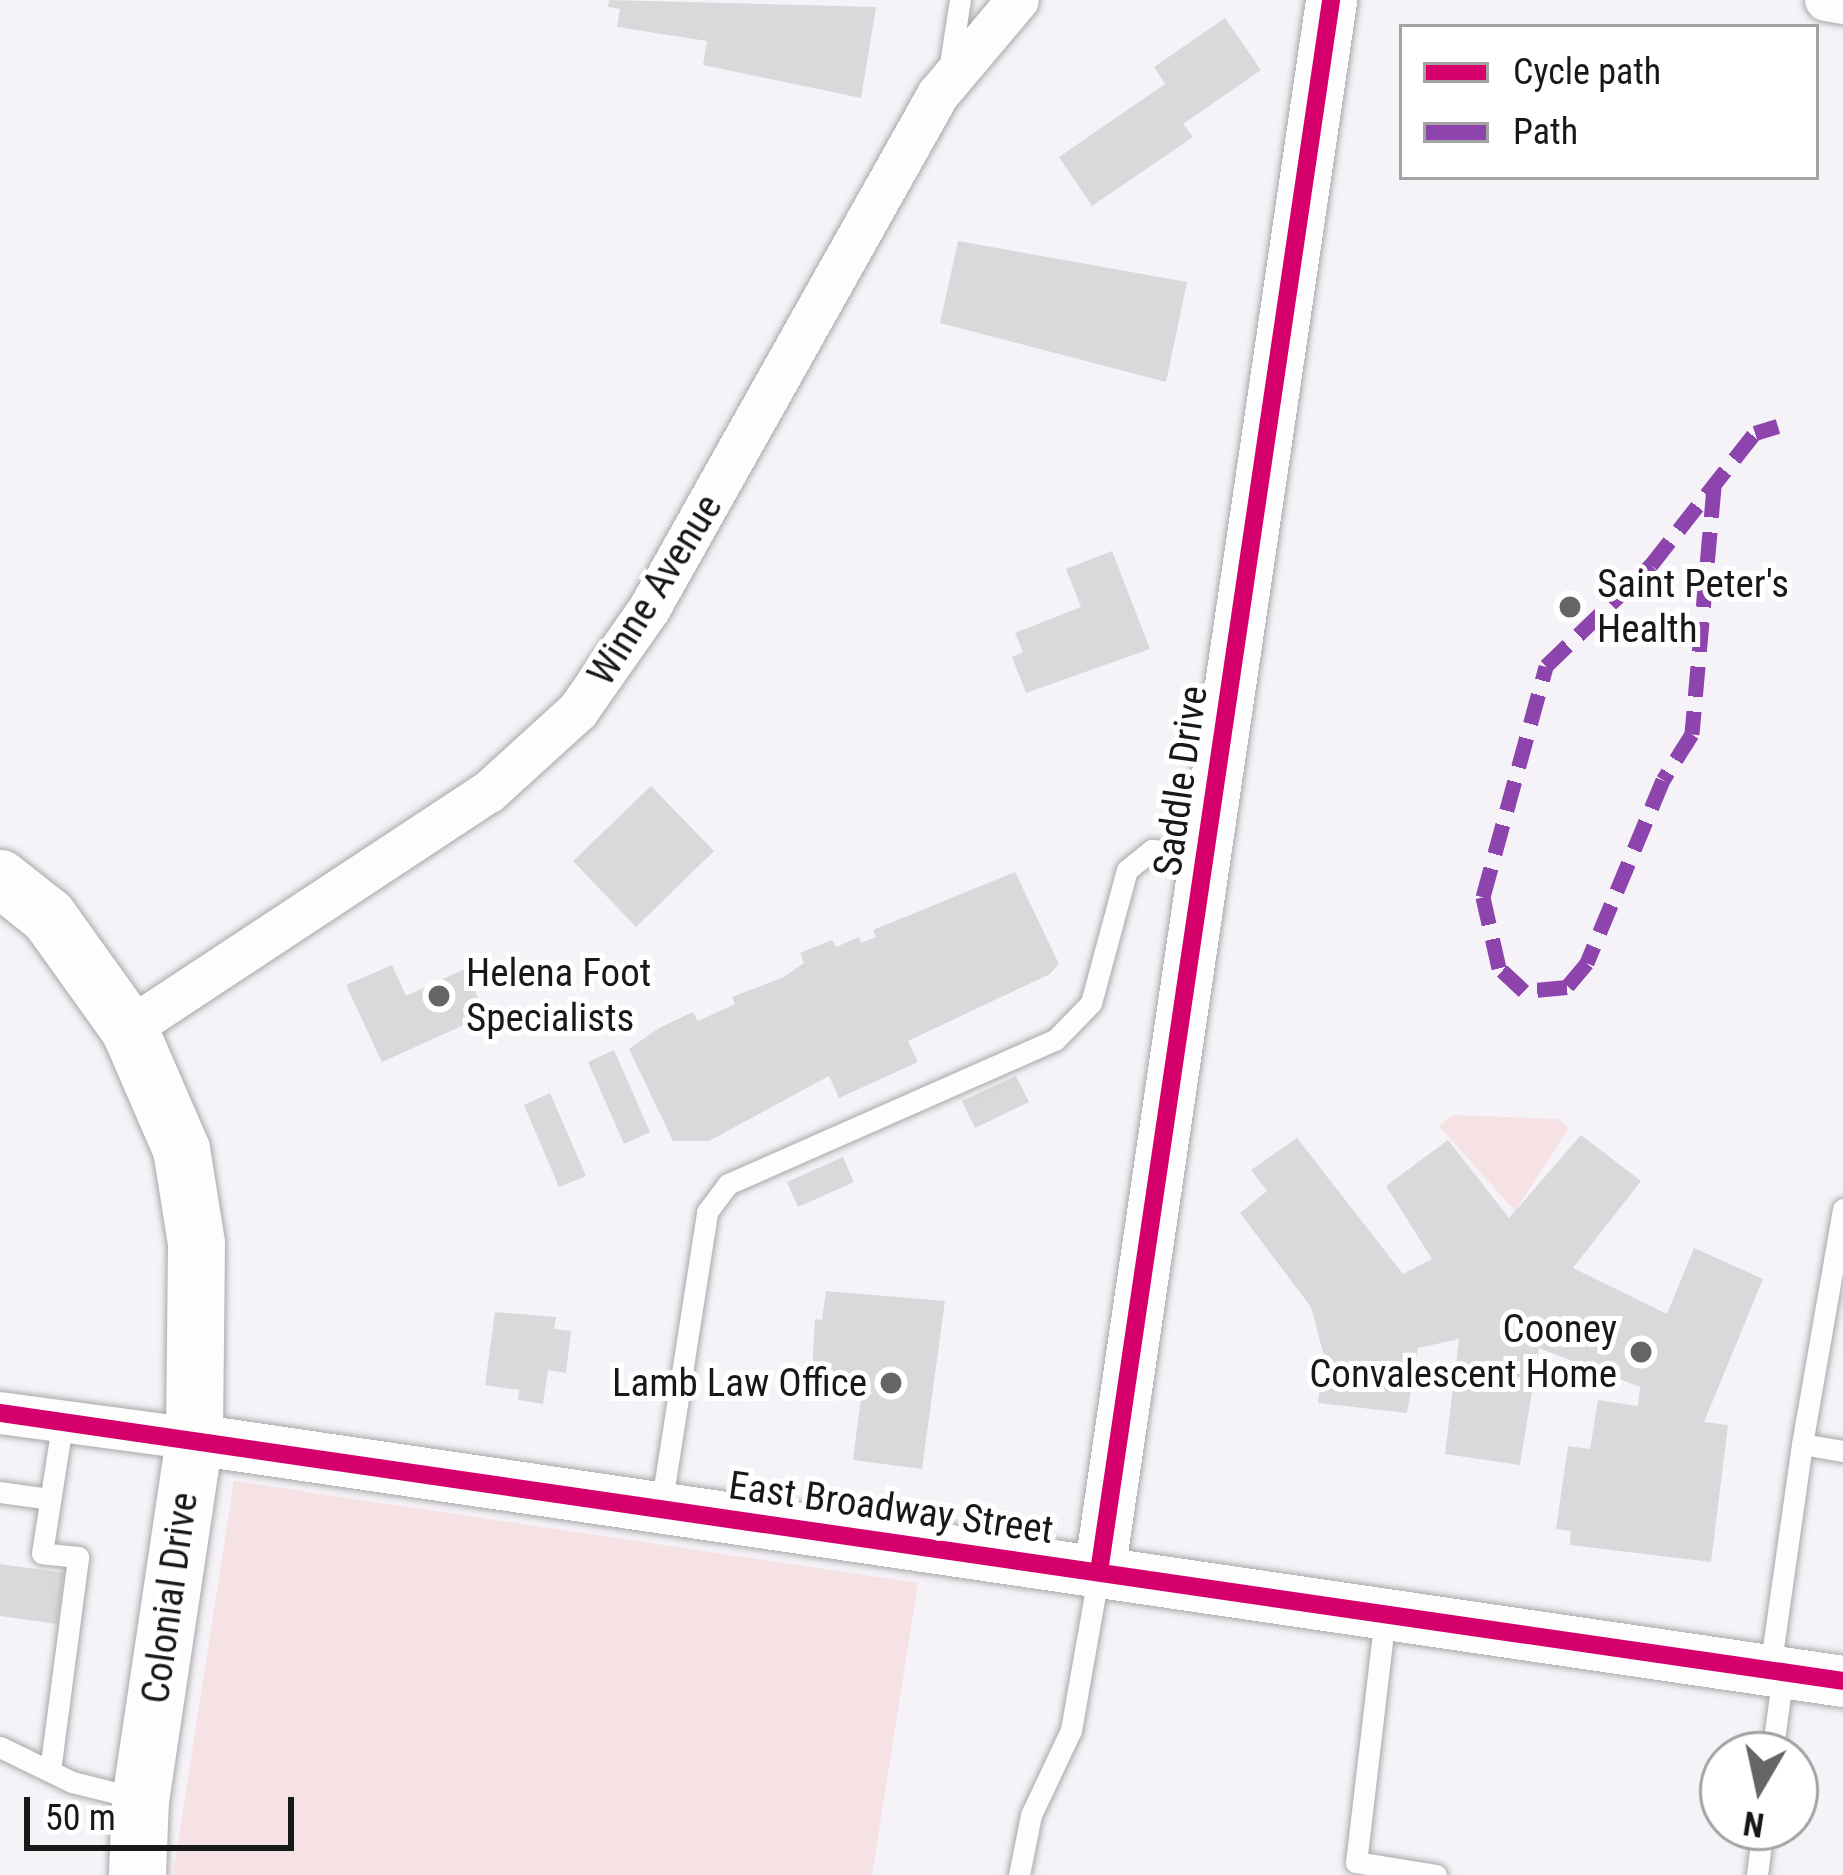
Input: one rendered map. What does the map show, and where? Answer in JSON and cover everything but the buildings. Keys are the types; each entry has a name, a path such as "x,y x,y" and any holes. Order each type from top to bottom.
{"main road":[{"name":"Colonial Drive","path":"0,878 48,916 129,1029 181,1149 196,1243 194,1439 140,1799 137,1875"}],"street":[{"name":"Winne Avenue","path":"129,1029 489,792 578,711 650,608 947,82 1018,0"},
{"name":"Saddle Drive","path":"1099,1572 1331,0"},
{"path":"1826,0 1843,3"},
{"name":"East Broadway Street","path":"0,1413 1843,1681"}],"lane":[{"path":"947,82 960,0"},
{"path":"660,1507 707,1212 728,1184 1055,1040 1090,1003 1127,870 1152,850 1204,855"},
{"path":"1773,1731 1802,1444 1843,1209"},
{"path":"50,1771 78,1557 42,1553 63,1419"},
{"path":"1802,1444 1843,1451"},
{"path":"0,1492 50,1499"},
{"path":"1019,1875 1031,1815 1071,1730 1099,1572"},
{"path":"1385,1613 1355,1869 1436,1875"},
{"path":"0,1747 50,1771 140,1799"}],"shaded area":[{"path":"1453,1115 1558,1119 1569,1128 1515,1211 1439,1126"},
{"path":"234,1481 918,1583 872,1875 173,1875"}],"marked path":[{"path":"1714,487 1692,734 1663,780 1587,963 1567,987 1524,991 1499,968 1483,897 1546,666 1651,565 1755,433 1778,426"}],"cycle path":[{"path":"1099,1572 1331,0"},
{"path":"0,1413 1843,1681"}],"place":[{"name":"Saint Peter's Health","path":"1570,607"},
{"name":"Helena Foot Specialists","path":"439,996"},
{"name":"Cooney Convalescent Home","path":"1641,1352"},
{"name":"Lamb Law Office","path":"891,1383"}]}
